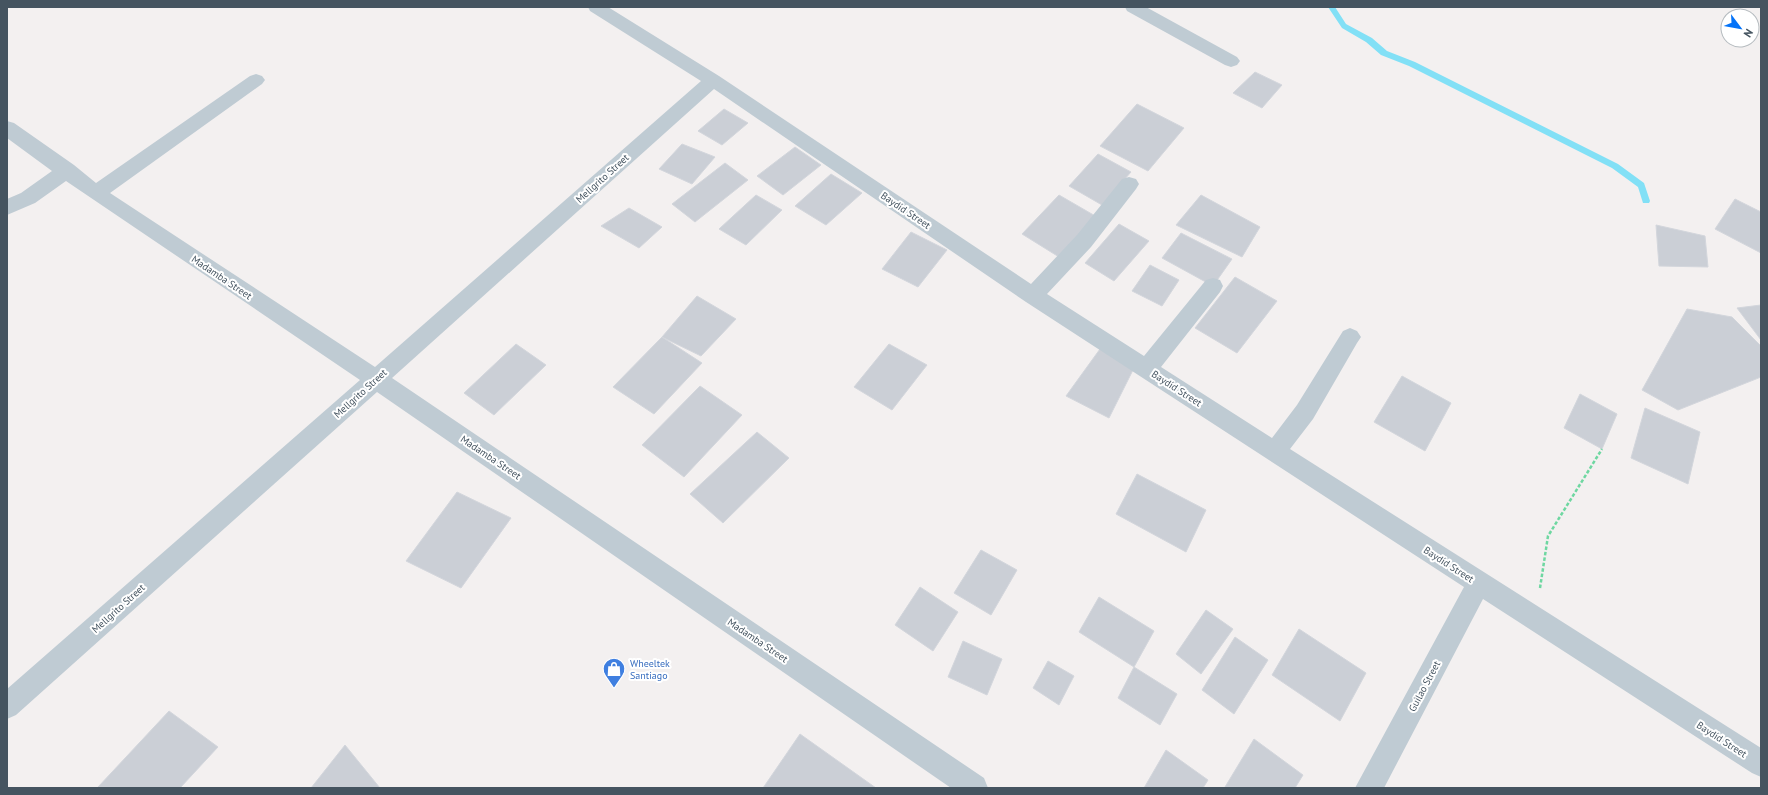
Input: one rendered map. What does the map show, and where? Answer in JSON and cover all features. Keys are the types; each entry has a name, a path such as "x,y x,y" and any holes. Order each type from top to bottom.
{"street":[{"name":"Baydid Street","path":"596,7 713,80 1033,296 1761,764"},
{"path":"1132,7 1231,61"},
{"path":"96,193 256,80"},
{"name":"Mellgrito Street","path":"7,706 713,80"},
{"name":"Madamba Street","path":"7,128 67,170 96,193 376,379 974,788"},
{"path":"7,208 28,198 67,170"},
{"path":"1033,296 1084,241 1129,184"},
{"path":"1146,369 1213,286"},
{"path":"1275,452 1305,412 1350,337"},
{"name":"Guilao Street","path":"1369,788 1479,583"}],"path":[{"path":"1534,618 1548,536 1602,449"}],"building":[{"path":"1255,72 1282,85 1262,108 1233,93"},
{"path":"1137,104 1184,128 1148,171 1100,146"},
{"path":"724,109 748,123 722,145 698,131"},
{"path":"682,144 715,157 692,184 659,169"},
{"path":"795,147 821,165 783,195 757,176"},
{"path":"1098,154 1131,172 1102,205 1069,186"},
{"path":"725,163 748,180 695,222 672,204"},
{"path":"831,174 862,193 826,225 795,206"},
{"path":"756,195 782,210 746,245 719,229"},
{"path":"1059,195 1097,217 1059,257 1022,234"},
{"path":"1201,195 1260,227 1242,257 1176,225"},
{"path":"1735,199 1761,212 1761,253 1715,229"},
{"path":"629,208 662,227 639,248 601,226"},
{"path":"1119,224 1149,241 1114,281 1085,263"},
{"path":"1656,225 1705,236 1708,267 1659,266"},
{"path":"911,232 947,250 918,287 882,269"},
{"path":"1181,233 1232,259 1213,286 1162,258"},
{"path":"1150,265 1179,280 1162,306 1132,291"},
{"path":"1235,277 1277,301 1237,353 1195,328"},
{"path":"697,296 736,319 701,356 662,337"},
{"path":"1761,305 1761,340 1737,308"},
{"path":"1687,309 1732,317 1761,346 1761,377 1678,410 1642,390"},
{"path":"662,337 702,363 654,414 613,387"},
{"path":"516,344 546,365 494,415 464,393"},
{"path":"889,344 927,365 892,410 854,387"},
{"path":"1100,349 1133,370 1109,418 1066,396"},
{"path":"1402,376 1451,403 1425,451 1374,422"},
{"path":"700,386 742,415 684,477 642,445"},
{"path":"1580,394 1617,414 1602,449 1564,428"},
{"path":"1645,408 1700,432 1688,484 1631,458"},
{"path":"757,432 789,458 723,523 690,494"},
{"path":"1137,474 1206,510 1186,552 1116,514"},
{"path":"457,492 511,518 461,588 406,561"},
{"path":"981,550 1017,570 991,615 954,593"},
{"path":"920,587 958,612 933,651 895,625"},
{"path":"1099,597 1154,631 1134,667 1079,632"},
{"path":"1206,610 1233,629 1201,674 1176,654"},
{"path":"1299,629 1366,673 1340,721 1272,675"},
{"path":"1235,637 1268,660 1234,714 1202,690"},
{"path":"963,641 1002,659 987,695 948,677"},
{"path":"1048,661 1074,676 1059,705 1033,688"},
{"path":"1134,667 1177,694 1160,725 1118,698"},
{"path":"169,711 218,747 180,788 98,787"},
{"path":"800,734 876,788 763,788"},
{"path":"1254,739 1303,775 1295,788 1225,787"},
{"path":"345,745 380,788 311,788"},
{"path":"1166,750 1208,780 1203,788 1144,788"}],"waterway":[{"path":"1331,7 1344,26 1369,40 1384,53 1412,64 1615,166 1641,185 1646,201"}],"place":[{"name":"Wheeltek Santiago","path":"614,688"}]}
